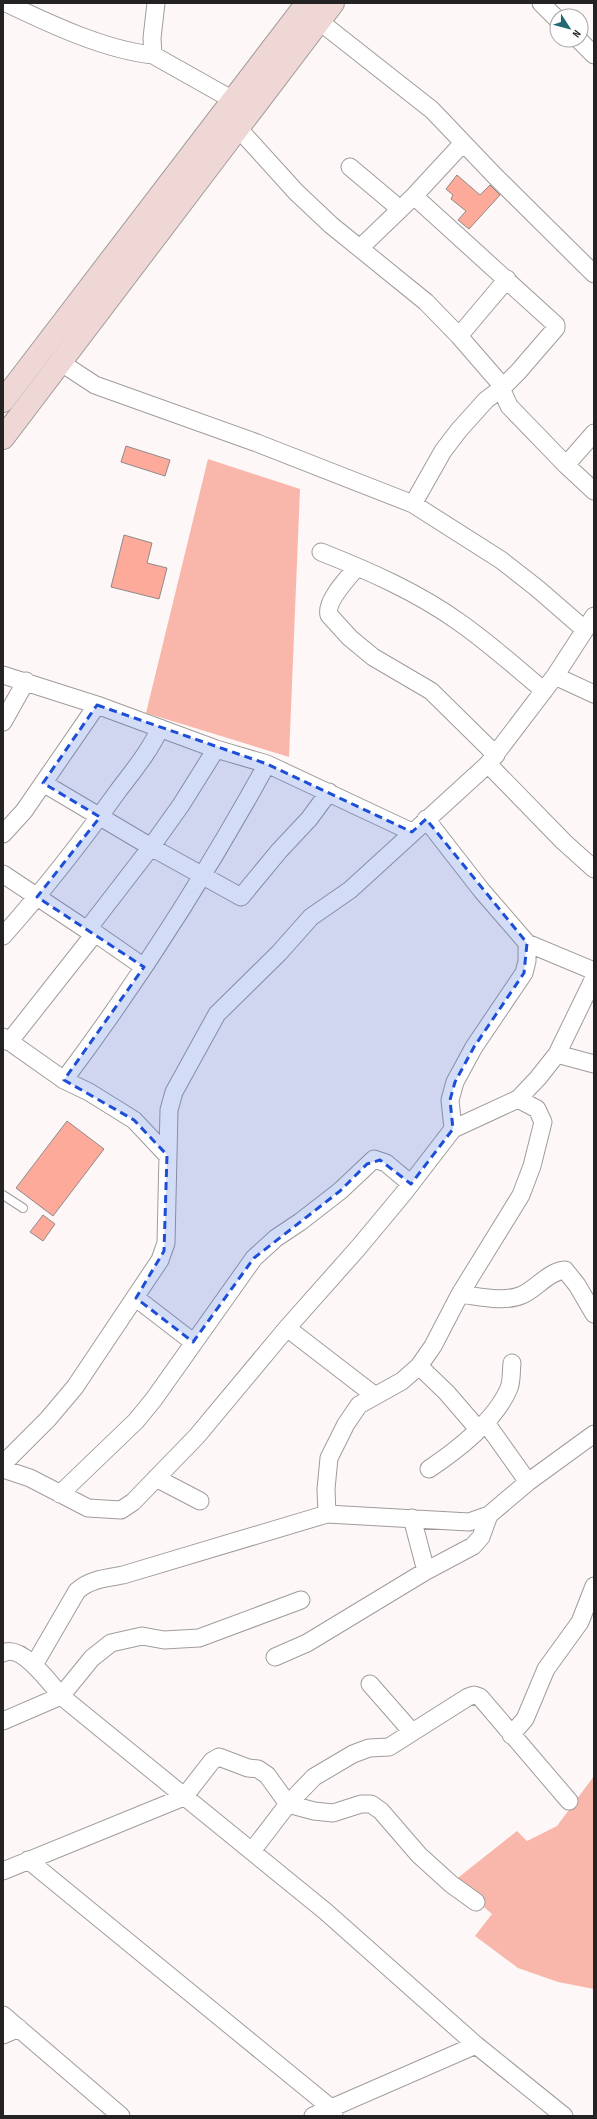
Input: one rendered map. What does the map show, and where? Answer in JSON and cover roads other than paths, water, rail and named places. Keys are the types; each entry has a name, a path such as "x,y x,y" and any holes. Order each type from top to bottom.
{"street":[{"path":"6,3 100,43 122,50 153,55 233,100"},
{"path":"153,55 152,38 156,3"},
{"path":"3,401 307,3"},
{"path":"3,438 333,3"},
{"path":"541,3 549,11"},
{"path":"319,21 432,110 462,143 594,274"},
{"path":"238,128 296,192 360,248 426,302 459,336 502,388 509,406 566,465 594,491"},
{"path":"360,248 414,196 462,143"},
{"path":"350,167 400,209"},
{"path":"413,504 448,442 486,400 502,388 532,358 554,331 556,326 507,279 414,196"},
{"path":"459,336 507,279"},
{"path":"60,362 96,385 257,443 413,504 501,560 538,589 584,629"},
{"path":"566,465 594,433"},
{"path":"321,552 357,567 426,601 458,621 544,690"},
{"path":"357,567 331,601 328,611 329,615 350,638 373,657 431,691 564,842 594,869"},
{"path":"3,1464 48,1419 75,1387 160,1260 164,1251 169,1110 174,1092 217,1014 278,953 311,916 350,890 492,759 555,676 584,629 594,616"},
{"path":"3,675 26,681 97,705 216,749 267,764 412,832"},
{"path":"555,676 594,694"},
{"path":"3,722 26,681"},
{"path":"3,834 24,811 97,705"},
{"path":"3,936 37,898 100,816 147,751 160,728"},
{"path":"167,1155 134,1120 89,1092 64,1080 6,1039 91,931 181,805 216,749"},
{"path":"64,1080 144,967 240,814 267,764"},
{"path":"43,783 239,897 244,896 279,851 309,819 329,792"},
{"path":"426,819 482,891 527,942 594,971"},
{"path":"3,874 37,898 91,931 144,967"},
{"path":"453,1129 450,1100 456,1082 474,1047 524,973 527,961 527,942"},
{"path":"3,1469 30,1478 88,1508 121,1510 133,1502 202,1430 287,1328 358,1248 411,1184 453,1129 518,1099 538,1078 557,1054 594,978"},
{"path":"557,1054 594,1064"},
{"path":"326,1514 326,1489 329,1458 346,1424 359,1406 402,1381 418,1366 433,1346 460,1294 521,1195 532,1166 543,1122 537,1109 518,1099"},
{"path":"60,1494 136,1421 171,1378 193,1342 254,1258 276,1238 300,1222 340,1190 374,1159 380,1160 411,1184"},
{"path":"460,1294 510,1298 520,1296 557,1272 565,1270 594,1314"},
{"path":"136,1298 193,1342"},
{"path":"287,1328 374,1396"},
{"path":"429,1470 448,1456 482,1426 509,1388 512,1364"},
{"path":"418,1366 482,1426 528,1482"},
{"path":"34,1665 69,1604 83,1585 93,1581 123,1575 326,1514 469,1522 489,1515 528,1482 594,1434"},
{"path":"156,1478 200,1501"},
{"path":"275,1657 307,1643 426,1571 473,1546 480,1537 489,1515"},
{"path":"412,1518 426,1571"},
{"path":"512,1735 525,1719 546,1669 580,1622 594,1586"},
{"path":"3,1721 61,1696 92,1658 111,1643 142,1636 164,1640 199,1638 301,1600"},
{"path":"3,1653 6,1651 15,1652 34,1665 61,1696 252,1851 325,1912 476,2045 520,2078 564,2116"},
{"path":"370,1684 412,1732"},
{"path":"252,1851 288,1804 314,1777 353,1754 369,1748 389,1747 468,1697 474,1696 480,1697 569,1801"},
{"path":"3,1871 184,1797 212,1761 219,1757 248,1768 258,1769 267,1775 288,1804 314,1811 333,1813 361,1804 371,1804 381,1811 424,1860 450,1884 476,1902"},
{"path":"28,1860 333,2112"},
{"path":"3,2015 121,2116"},
{"path":"3,2036 19,2028"},
{"path":"313,2116 333,2112 476,2045"}],"lane":[{"path":"3,1195 23,1208"}]}
